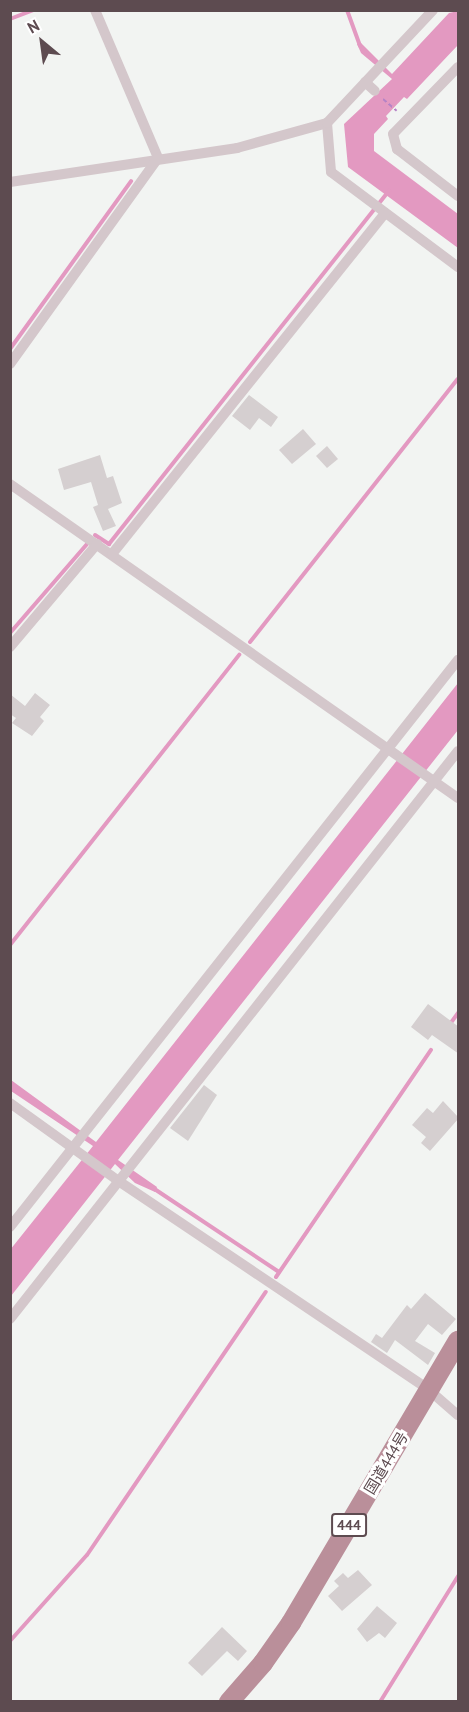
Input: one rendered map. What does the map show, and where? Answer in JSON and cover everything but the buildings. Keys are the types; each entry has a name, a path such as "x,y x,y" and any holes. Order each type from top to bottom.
{"highway":[{"name":"国道444号","path":"229,1701 263,1663 291,1623 459,1341"}],"street":[{"path":"95,10 158,158"},
{"path":"10,182 158,158 237,148 327,123 433,10"},
{"path":"459,67 393,134 397,149 459,196"},
{"path":"365,82 375,91"},
{"path":"397,111 406,120"},
{"path":"327,123 331,172 459,267"},
{"path":"10,364 158,158"},
{"path":"112,554 379,209"},
{"path":"10,484 459,798"},
{"path":"10,647 97,544"},
{"path":"10,1227 391,752 459,660"},
{"path":"10,1319 431,779 459,751"},
{"path":"10,1103 80,1142 122,1175 429,1390 459,1415"}],"path":[{"path":"375,91 397,111"}],"shaded area":[{"path":"458,11 458,45 407,99 404,97 386,116 388,119 374,134 374,151 458,214 458,248 348,167 344,124 392,79 361,53 357,44 361,43 392,74 449,13"},
{"path":"458,683 458,730 118,1160 157,1187 155,1192 135,1183 115,1164 11,1296 10,1250 93,1146 11,1091 11,1080 96,1142"}],"waterway":[{"path":"10,19 34,10"},
{"path":"347,10 360,46"},
{"path":"10,349 131,181"},
{"path":"95,535 109,544 389,191"},
{"path":"250,642 458,379"},
{"path":"10,633 87,544"},
{"path":"10,945 239,655"},
{"path":"450,1024 458,1013"},
{"path":"276,1277 431,1050"},
{"path":"153,1188 279,1272"},
{"path":"10,1641 87,1555 266,1292"},
{"path":"380,1702 458,1576"}]}
